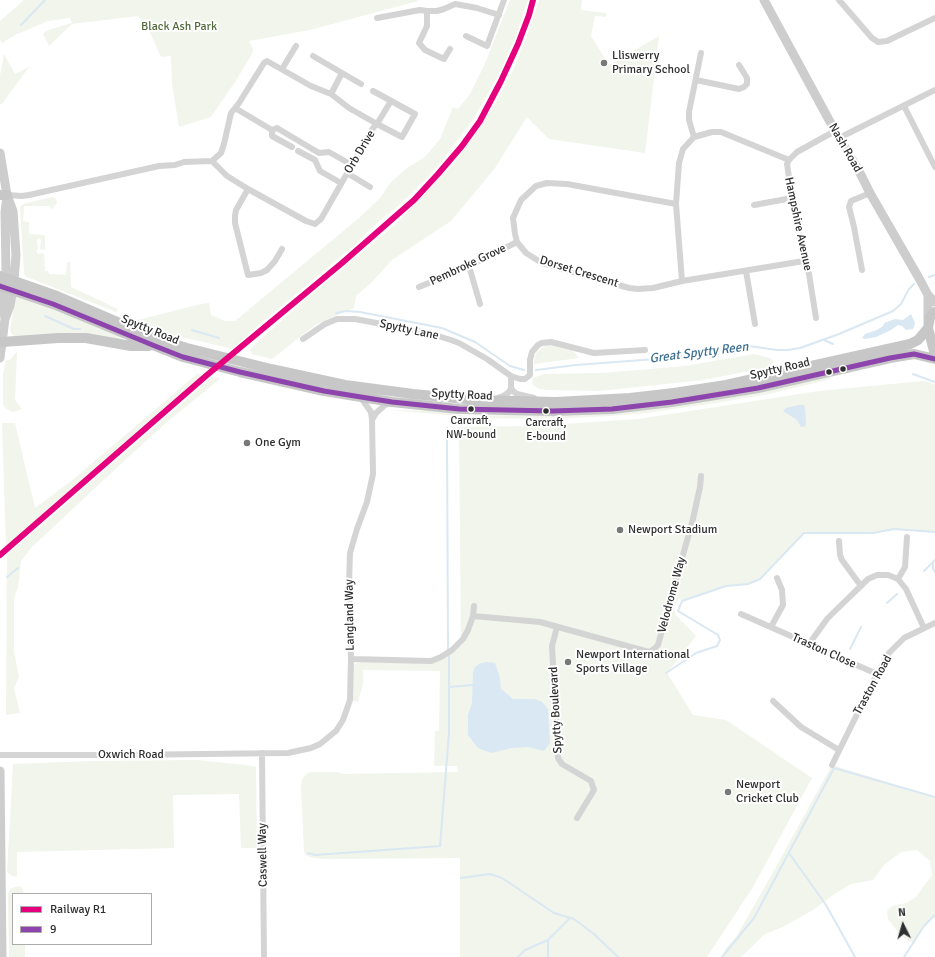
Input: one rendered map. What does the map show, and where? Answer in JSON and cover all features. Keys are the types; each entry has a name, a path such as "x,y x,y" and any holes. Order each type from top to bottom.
{"main road":[{"name":"Spytty Road","path":"6,283 53,304 183,357 324,392 392,402 486,410 553,411 612,409 717,396 905,356 919,355 935,359"},
{"name":"Spytty Road","path":"6,283 57,296 164,341 272,369 345,385 454,398 506,402 556,402 630,398 726,385 910,344 918,340 928,325 930,317 935,312"},
{"path":"928,325 935,354"},
{"path":"2,342 58,338 86,338 131,346 155,346"}],"street":[{"path":"466,36 487,46 504,0"},
{"name":"Nash Road","path":"764,0 837,135 858,169 928,295 935,302"},
{"path":"839,0 872,38 878,42 887,41 935,18"},
{"path":"377,18 420,10 427,11 444,9 454,2 499,15"},
{"path":"427,11 426,26 419,43 425,50 444,59 450,49"},
{"path":"282,69 296,46"},
{"path":"694,136 689,120 701,53"},
{"path":"313,56 361,84"},
{"name":"Orb Drive","path":"269,61 282,69 311,86 331,94 349,108 378,124 373,128 321,219 315,224 306,221 248,189 227,176 212,161 221,153 226,138 228,120 231,113 265,62 269,61"},
{"path":"696,80 739,89 747,84 746,78 739,65"},
{"path":"331,94 342,73"},
{"name":"Hampshire Avenue","path":"816,318 809,274 804,260 792,198 787,164 789,160 797,152 904,106 935,90"},
{"path":"373,91 415,114 402,137 378,124 391,101"},
{"path":"904,106 935,167"},
{"path":"234,108 272,130 276,128 319,153 329,152 352,165"},
{"path":"272,130 272,136 316,160 320,171 341,183"},
{"path":"682,281 676,204 679,163 683,149 694,136 712,132 721,132 789,160"},
{"path":"0,153 7,257 6,283 3,302 5,319 0,358"},
{"path":"3,195 29,195 158,166 175,165 184,162 212,161"},
{"path":"347,173 370,187"},
{"path":"517,242 514,227 516,209 528,192 536,186 547,183 567,184 676,204"},
{"path":"248,189 236,210 235,223 248,275 261,273 267,270 275,261 282,249"},
{"path":"862,270 849,207 851,202 870,193"},
{"path":"754,205 792,198"},
{"name":"Dorset Crescent","path":"517,242 526,253 542,263 629,288 638,289 653,288 682,281 804,260"},
{"name":"Pembroke Grove","path":"419,287 468,266 517,242"},
{"path":"468,266 480,304"},
{"path":"746,271 755,324"},
{"name":"Nash Road","path":"928,295 928,325"},
{"name":"Spytty Lane","path":"303,339 325,324 337,319 355,319 424,332 455,342 487,359 511,376"},
{"path":"454,398 482,399 501,397 507,394 511,388 511,376 520,379 528,378 531,371 530,360 532,352 538,345 546,342 594,353 645,350"},
{"path":"511,388 514,392 521,395 556,402"},
{"name":"Langland Way","path":"262,753 288,753 320,744 336,731 343,720 350,700 350,553 371,488 373,474 371,412 361,398"},
{"path":"372,420 376,413 385,405 392,402"},
{"name":"Velodrome Way","path":"473,616 540,622 649,652 654,649 658,645 692,519 700,487 701,476"},
{"path":"898,579 905,567 907,537"},
{"path":"839,541 842,560 861,586"},
{"path":"809,644 827,619 868,579 877,575 888,575 898,579 906,589 924,628"},
{"path":"771,627 783,605 782,590 778,578"},
{"path":"351,659 436,659 452,650 463,639 473,616 474,606"},
{"name":"Traston Close","path":"741,614 877,674"},
{"name":"Traston Road","path":"832,765 886,658 897,645 912,633 935,623"},
{"name":"Spytty Boulevard","path":"557,627 552,646 558,758 562,764 591,781 594,790 577,818"},
{"path":"773,701 801,727 839,750"},
{"name":"Oxwich Road","path":"0,755 262,753"},
{"name":"Caswell Way","path":"262,753 264,957"},
{"path":"0,771 2,957"}],"green space":[{"name":"Black Ash Park","path":"24,0 418,1 310,30 249,41 253,49 252,54 211,117 179,127 172,84 171,56 161,57 148,28 138,16 72,24 49,46 43,34 45,32 72,23 70,18 48,21 15,35 2,43 0,40 0,21"},
{"path":"510,0 528,0 516,36 498,76 474,118 442,161 427,178 399,205 370,229 357,243 261,323 233,349 165,333 120,316 121,313 138,320 209,303 211,315 225,321 235,321 359,218 380,198 390,183 407,168 425,157 440,139 453,107 458,109 470,94 484,66"},
{"path":"539,0 582,0 581,10 606,13 606,17 595,16 591,36 609,65 659,36 645,153 549,139 527,117 495,168 451,221 392,260 372,282 356,296 354,308 315,325 272,359 252,354 250,349 306,299 396,224 456,161 494,106 514,68 530,28"},
{"path":"4,54 15,74 29,67 2,104 0,104 0,76"},
{"path":"52,197 56,199 57,203 51,209 50,206 24,206 23,221 29,222 29,234 45,235 45,250 40,249 41,240 39,238 37,240 38,249 36,251 38,254 44,253 45,271 48,271 49,274 66,275 67,262 70,262 71,287 118,309 116,312 27,277 24,274 20,207 23,204"},
{"path":"22,296 123,338 121,340 14,336 10,329 16,297"},
{"path":"550,345 572,351 579,358 534,364 537,352 545,346"},
{"path":"17,351 15,400 22,409 13,412 5,408 3,403 3,374 6,360 10,360"},
{"path":"754,354 770,358 773,361 772,364 766,368 703,380 600,391 547,390 540,389 532,383 533,378 544,374 603,373 685,366"},
{"path":"197,374 203,375 6,546 2,423 15,423 35,508 70,482"},
{"path":"212,377 221,378 167,422 124,461 32,547 21,561 18,587 14,598 14,651 19,677 14,688 20,713 6,715 7,555"},
{"path":"830,377 831,379 769,394 646,413 610,416 549,419 484,418 388,410 443,411 464,416 552,414"},
{"name":"Newport International Sports Village","path":"923,381 935,385 935,532 894,529 873,533 804,533 760,579 748,584 726,586 682,601 679,598 674,606 675,614 696,636 667,673 693,715 726,720 812,778 753,887 707,957 460,957 460,858 325,859 313,858 305,855 301,787 302,780 305,775 310,772 338,772 343,774 458,772 457,766 434,766 435,731 439,731 440,671 363,670 363,684 358,702 352,700 353,665 360,662 434,663 461,645 459,427 534,426 638,419 819,391"},
{"path":"197,760 256,767 257,848 241,848 239,794 173,795 174,848 17,852 17,877 12,876 7,872 13,764 92,761"},
{"path":"832,765 935,797 935,915 924,926 914,944 901,936 888,919 887,911 892,906 906,903 916,897 932,875 930,861 917,850 901,852 884,865 873,880 851,884 813,910 783,927 765,934 741,957 723,957 726,948 736,937"},
{"path":"20,886 24,893 12,893 12,945 25,945 25,957 9,957 8,894 10,889"}],"shaded area":[{"path":"911,314 915,323 913,329 906,330 902,326 898,325 876,337 865,339 862,338 865,334 877,330 883,326 884,323 895,319 903,320"},
{"path":"804,405 805,427 801,427 797,420 783,411 786,408"},
{"path":"486,662 495,663 500,678 501,689 513,699 535,699 542,702 548,709 550,743 544,751 528,747 512,748 491,753 478,748 468,735 468,715 472,703 473,672 475,667"}],"waterway":[{"path":"21,25 45,0"},
{"name":"Great Spytty Reen","path":"929,277 935,275"},
{"name":"Great Spytty Reen","path":"536,370 576,365 669,358 749,346 777,350 800,348 839,334 893,311 901,304 909,289 914,284"},
{"name":"Great Spytty Reen","path":"336,313 346,311 360,312 442,328 475,342 510,366 524,370"},
{"path":"45,316 74,329 80,329"},
{"path":"192,330 219,338"},
{"name":"Great Spytty Reen","path":"824,340 833,344"},
{"path":"913,374 935,382"},
{"path":"447,428 448,650"},
{"path":"666,673 696,653 717,646 720,640 718,635 678,611 682,601 726,586 748,584 760,579 804,533 873,533 894,529 935,532"},
{"path":"924,571 935,560"},
{"path":"933,563 933,569 935,572"},
{"path":"7,577 18,568"},
{"path":"887,603 897,594"},
{"path":"850,649 861,627"},
{"path":"449,654 449,687"},
{"path":"308,853 315,855 440,846 449,733 449,687 473,685"},
{"path":"722,957 754,918 834,768 935,797"},
{"path":"789,853 826,905 855,957"},
{"path":"461,878 490,874 502,878 554,913 574,919 594,934 618,957"},
{"path":"904,957 924,926 935,915"},
{"path":"548,957 548,940 570,918"},
{"path":"518,957 525,950 548,940"}],"rail line":[{"name":"R1","path":"0,555 207,375 342,263 414,200 462,146 480,121 518,44 533,0"}],"transit line":[{"name":"9","path":"0,286 53,304 183,357 240,372 324,391 392,402 459,409 553,411 612,409 672,402 758,388 890,358 914,354 935,359"}],"place":[{"name":"Lliswerry Primary School","path":"604,63"},
{"name":"Carcraft, NW-bound","path":"471,409"},
{"name":"Carcraft, E-bound","path":"546,411"},
{"name":"One Gym","path":"247,443"},
{"name":"Newport Stadium","path":"620,530"},
{"name":"Newport International Sports Village","path":"568,662"},
{"name":"Newport Cricket Club","path":"728,792"}]}
